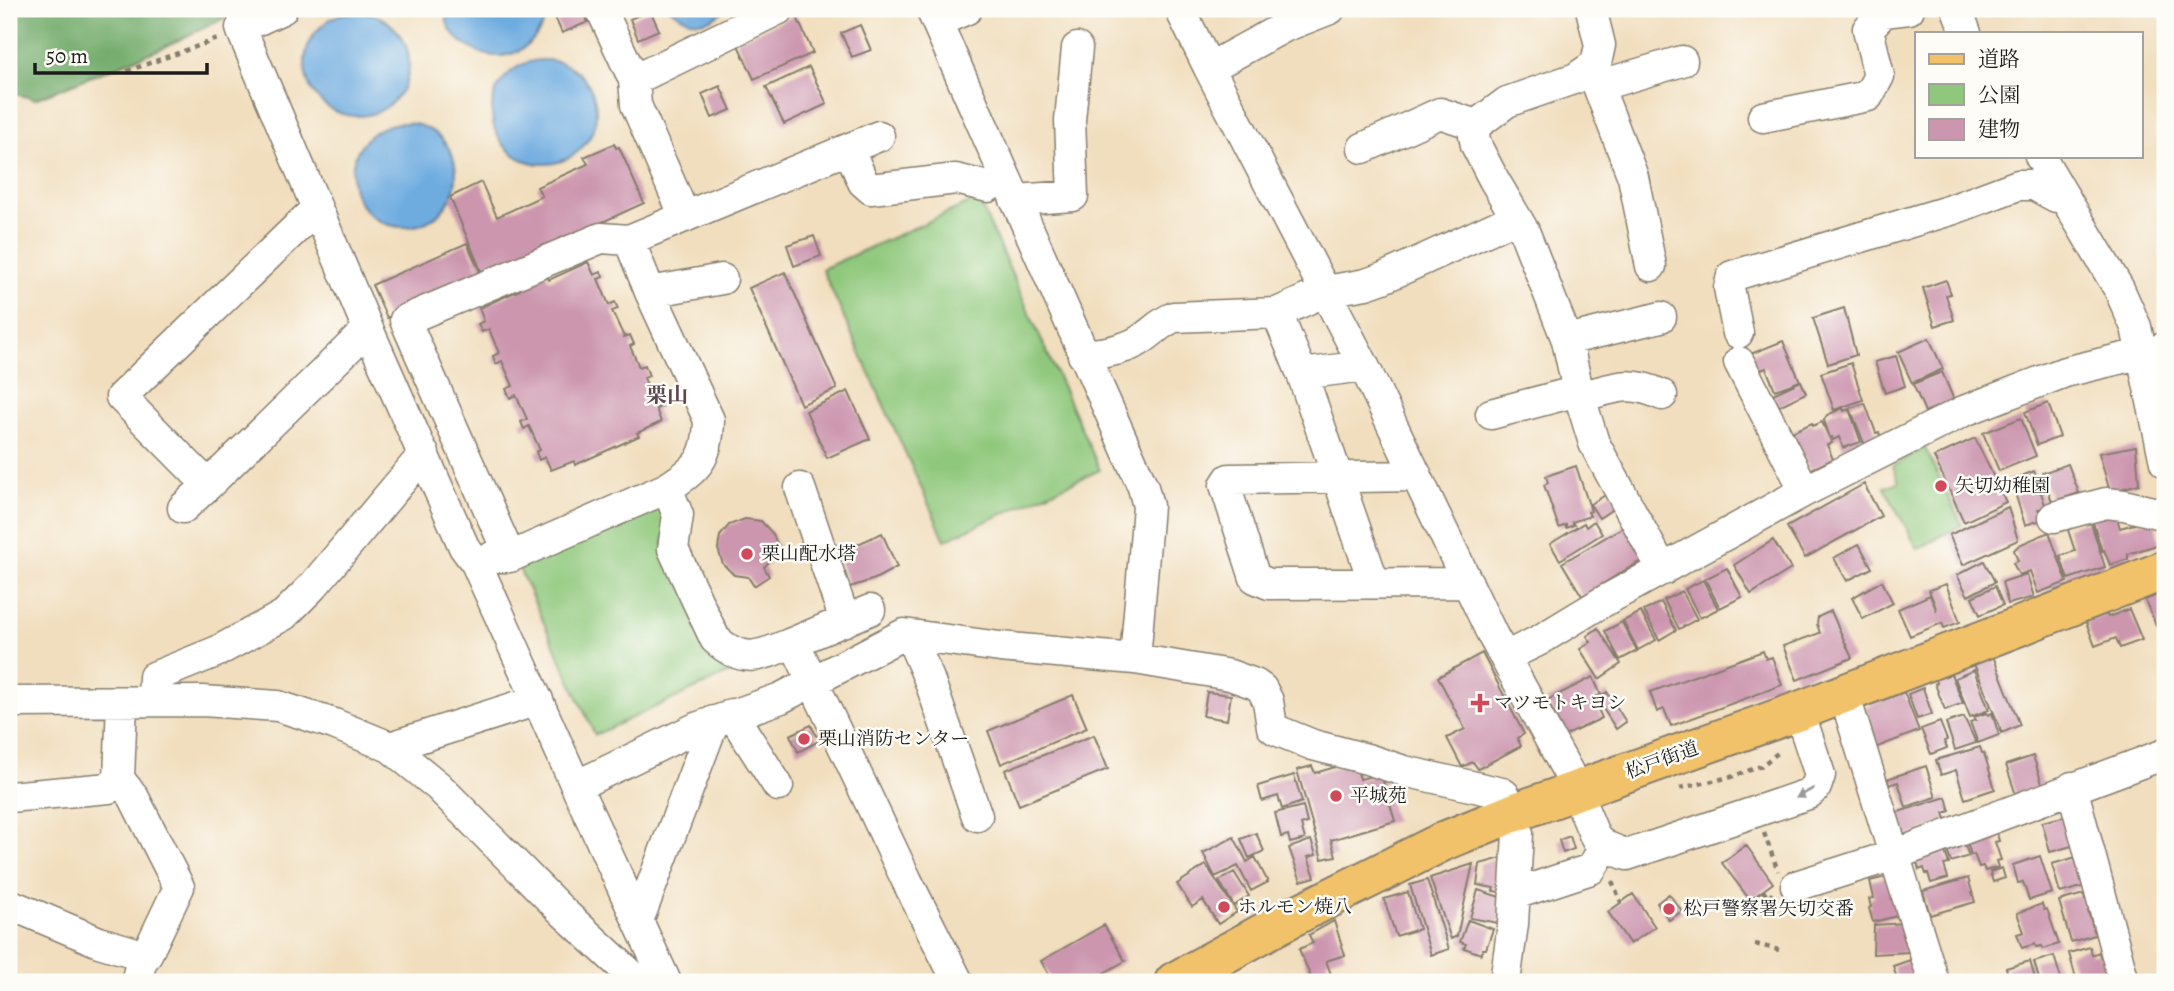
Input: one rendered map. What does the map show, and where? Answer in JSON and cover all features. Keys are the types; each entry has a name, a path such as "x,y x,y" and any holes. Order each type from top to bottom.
{"main road":[{"name":"松戸街道","path":"1174,982 1294,916 1444,841 1577,790 1793,728 1844,694 2165,570"}],"street":[{"path":"282,9 241,27 242,31 464,547 476,563 666,982"},
{"path":"601,9 634,80 636,105 685,217"},
{"path":"967,9 934,15 1143,487 1148,506 1135,659"},
{"path":"1180,9 1364,366 1505,657 1577,790 1596,839 1627,855 1808,794 1816,787 1819,775 1793,728"},
{"path":"1209,68 1280,18 1330,9"},
{"path":"1591,9 1600,45 1597,75 1633,177 1650,266"},
{"path":"1763,117 1868,96 1879,76 1868,29 1884,12 1909,9"},
{"path":"1956,9 1966,32"},
{"path":"634,80 767,12"},
{"path":"1015,200 1073,196 1070,120 1077,48"},
{"path":"1476,125 1507,102 1576,78 1682,61"},
{"path":"1363,148 1440,113 1476,125"},
{"path":"1476,125 1476,145 1524,231 1567,340 1594,443 1663,570"},
{"path":"510,557 405,320 601,238 629,240 879,136"},
{"path":"849,149 863,182 871,189 956,179 988,187"},
{"path":"2041,158 2119,289 2137,327 2154,351 2165,462"},
{"path":"1805,491 1738,348 1729,288 1732,276 1940,214 2018,185 2034,185 2056,197 2064,197"},
{"path":"208,485 121,397 317,208"},
{"path":"1083,355 1112,352 1138,342 1162,322 1174,317 1277,313 1326,291 1383,278 1515,218"},
{"path":"476,563 488,557 510,557 667,488 691,473 704,454 709,420 629,240"},
{"path":"650,292 722,279"},
{"path":"1277,313 1302,374 1374,583"},
{"path":"1567,340 1661,317"},
{"path":"183,508 368,329"},
{"path":"1505,657 1805,491 1964,411 2064,372 2154,351"},
{"path":"1302,374 1364,366"},
{"path":"1491,414 1625,386 1644,386 1662,395"},
{"path":"153,701 154,677 218,651 284,615 313,586 424,454"},
{"path":"1417,476 1229,479 1225,485 1255,579 1269,584 1468,583"},
{"path":"667,488 678,515 673,550 715,639 724,648 751,657 858,615 800,488"},
{"path":"2054,517 2106,503 2165,515"},
{"path":"576,786 696,728 781,698 904,634 1000,647 1135,659 1230,674 1262,689 1268,701 1272,727 1276,730 1313,745 1404,771 1505,795 1518,833 1515,894 1505,982"},
{"path":"910,635 929,679 977,816"},
{"path":"794,642 958,982"},
{"path":"1844,694 1934,982"},
{"path":"390,747 538,700"},
{"path":"9,702 202,701 278,706 334,724 390,747 438,786 564,914 639,982"},
{"path":"9,904 99,942 140,969 179,887 133,796 119,779 122,702"},
{"path":"723,718 778,786"},
{"path":"638,921 723,718"},
{"path":"1783,883 1894,855 2165,754"},
{"path":"9,797 109,788 119,779"},
{"path":"2072,787 2124,982"},
{"path":"1515,894 1591,869 1605,846"}],"path":[{"path":"128,71 242,31"},
{"path":"1668,791 1731,777 1761,766 1793,728"},
{"path":"1763,832 1783,883 1768,898 1763,891"},
{"path":"1611,877 1621,902"},
{"path":"1755,944 1779,950"}],"green space":[{"path":"9,9 243,9 160,49 35,99 9,92"},
{"path":"978,199 1100,470 945,540 822,269"},
{"path":"1925,448 1962,525 1918,549 1884,487 1899,482 1893,466"},
{"path":"661,500 670,515 663,545 749,664 595,735 517,564"}],"water":[{"path":"445,9 548,9 538,34 530,43 508,55 496,56 484,54 458,38 448,25"},
{"path":"670,9 726,9 711,19 698,22"},
{"path":"357,12 377,16 394,27 405,44 409,64 405,84 394,101 377,112 357,116 337,112 320,101 309,84 305,64 309,44 320,27 337,16"},
{"path":"544,60 564,64 581,75 592,92 596,112 592,132 581,149 564,160 544,164 524,160 507,149 496,132 492,112 496,92 507,75 524,64"},
{"path":"404,123 424,127 441,138 452,155 456,175 452,195 441,212 424,223 404,227 384,223 367,212 356,195 352,175 356,155 367,138 384,127"}],"building":[{"path":"551,9 582,9 588,22 562,33"},
{"path":"650,10 659,30 638,39 630,19"},
{"path":"796,15 813,53 754,79 736,41"},
{"path":"860,25 871,50 852,57 841,33"},
{"path":"809,67 827,104 784,124 766,87"},
{"path":"720,86 731,110 712,118 702,94"},
{"path":"614,144 616,148 619,147 644,203 487,275 482,273 450,197 481,182 497,217 542,196 537,187 588,164 584,157"},
{"path":"814,236 821,256 794,266 787,245"},
{"path":"467,243 482,276 387,318 372,285"},
{"path":"588,262 594,275 601,272 603,277 598,279 609,305 615,302 618,309 612,311 624,337 630,335 634,344 630,346 639,367 645,365 649,376 644,378 653,399 658,396 662,406 656,409 661,422 637,433 639,436 575,465 574,461 551,470 545,457 539,460 536,452 540,450 529,426 524,429 521,422 527,419 516,395 510,398 506,389 513,386 502,361 496,364 493,356 499,353 489,329 482,332 478,324 484,321 479,308 520,290 519,286 546,273 549,280"},
{"path":"785,272 837,389 801,405 749,288"},
{"path":"1946,280 1951,294 1946,295 1954,320 1935,326 1923,288"},
{"path":"1844,308 1856,355 1828,364 1813,318"},
{"path":"1929,338 1943,369 1912,383 1898,352"},
{"path":"1783,341 1800,381 1775,390 1766,368 1755,372 1748,355"},
{"path":"1896,356 1905,386 1885,393 1875,362"},
{"path":"1851,363 1863,400 1834,410 1821,373"},
{"path":"1942,372 1954,400 1925,412 1913,384"},
{"path":"1801,381 1806,393 1779,406 1773,394"},
{"path":"848,391 870,439 827,458 806,411"},
{"path":"1865,403 1876,433 1879,432 1880,436 1868,443 1864,443 1850,408"},
{"path":"2048,403 2060,437 2037,445 2025,412"},
{"path":"1843,408 1844,411 1849,409 1861,442 1843,448 1839,437 1833,440 1830,438 1824,420 1827,415"},
{"path":"2021,418 2036,456 1999,471 1983,433"},
{"path":"1822,422 1832,443 1827,445 1833,459 1810,470 1792,432 1812,423 1813,426"},
{"path":"1975,438 2006,502 1964,522 1934,457"},
{"path":"2136,446 2139,484 2110,492 2099,453"},
{"path":"2068,464 2079,493 2052,502 2042,473"},
{"path":"1576,466 1591,511 1588,512 1590,516 1572,522 1574,525 1559,528 1544,485 1548,483 1546,476"},
{"path":"2034,471 2046,508 2038,509 2042,520 2025,525 2011,480"},
{"path":"1864,484 1881,516 1805,558 1787,527"},
{"path":"1611,492 1619,505 1599,518 1590,504"},
{"path":"2008,507 2018,540 1963,565 1949,535"},
{"path":"2115,512 2120,528 2149,520 2155,522 2160,544 2128,554 2128,559 2110,565 2104,550 2102,551 2091,516"},
{"name":"栗山配水塔","path":"745,519 761,521 773,534 778,547 773,558 764,567 769,576 754,586 748,577 734,575 723,564 718,549 720,536 729,525"},
{"path":"2090,520 2105,567 2068,579 2060,556 2075,551 2067,527"},
{"path":"1594,521 1602,534 1560,560 1550,544 1584,523 1586,527"},
{"path":"1630,523 1644,559 1582,596 1562,563"},
{"path":"2049,532 2067,582 2038,593 2030,571 2019,575 2013,563 2018,561 2014,550 2019,545"},
{"path":"882,533 897,567 875,579 850,587 836,554"},
{"path":"1773,540 1791,569 1751,594 1734,565"},
{"path":"1859,544 1872,568 1847,581 1834,558"},
{"path":"1984,561 1995,582 1968,596 1957,575"},
{"path":"1727,568 1742,597 1720,608 1705,579"},
{"path":"2027,574 2034,597 2008,604 2002,582"},
{"path":"1703,580 1718,609 1700,618 1685,589"},
{"path":"1882,581 1893,603 1863,619 1852,598"},
{"path":"1946,584 1960,622 1944,628 1942,623 1910,636 1898,609 1930,595 1937,611 1929,590"},
{"path":"1995,586 2003,605 1980,615 1972,597"},
{"path":"1682,591 1697,619 1679,629 1664,600"},
{"path":"2165,592 2165,632 2160,634 2145,600"},
{"path":"1661,602 1676,630 1659,640 1644,611"},
{"path":"2129,609 2142,640 2120,648 2116,638 2095,646 2086,622"},
{"path":"1831,611 1852,658 1797,680 1783,646 1820,633 1818,617"},
{"path":"1641,612 1656,640 1638,650 1623,621"},
{"path":"1622,622 1637,651 1620,660 1605,631"},
{"path":"1598,628 1621,664 1599,679 1580,649 1591,642 1587,636"},
{"path":"1763,651 1766,659 1772,657 1782,685 1671,726 1664,709 1657,712 1650,692"},
{"name":"マツモトキヨシ","path":"1482,653 1524,734 1517,738 1521,746 1478,769 1473,762 1462,767 1447,738 1465,729 1438,677"},
{"path":"1993,656 2020,725 2002,733 1974,664"},
{"path":"1974,670 1989,710 1970,717 1955,678"},
{"path":"1951,674 1963,703 1945,710 1935,684 1936,679"},
{"path":"1593,677 1601,695 1593,698 1602,718 1565,736 1547,700"},
{"path":"1923,688 1932,714 1917,719 1908,694"},
{"path":"1207,692 1231,695 1227,720 1203,716"},
{"path":"1607,692 1626,722 1616,729 1597,699"},
{"path":"1904,692 1919,731 1875,748 1860,709"},
{"path":"1073,695 1087,728 1001,764 988,731"},
{"path":"1992,713 1999,735 1978,743 1970,722 1976,720 1974,717"},
{"path":"1964,717 1976,743 1955,750 1946,723"},
{"path":"1940,722 1947,748 1931,754 1921,729"},
{"path":"811,725 819,741 798,752 790,735"},
{"path":"1094,735 1108,769 1019,805 1005,770"},
{"path":"1980,747 1995,789 1965,799 1956,770 1941,775 1936,760"},
{"path":"2033,756 2043,786 2016,795 2006,765"},
{"path":"1349,763 1351,771 1357,769 1360,779 1381,774 1395,821 1331,840 1336,856 1322,859 1297,770 1312,766 1315,773"},
{"path":"1926,766 1936,797 1906,807 1898,782 1889,785 1887,779"},
{"path":"1294,775 1302,802 1282,809 1278,796 1262,801 1258,786"},
{"path":"1946,797 1950,811 1944,813 1947,822 1906,837 1903,835 1895,813"},
{"path":"1303,806 1307,823 1301,825 1305,839 1290,843 1288,835 1281,837 1275,813"},
{"path":"2071,815 2079,844 2050,852 2042,822"},
{"path":"1995,826 1999,841 1995,842 2001,860 1996,861 1998,867 1985,871 1983,866 1979,867 1974,854 1971,855 1965,836"},
{"path":"1256,833 1264,851 1249,858 1241,839"},
{"path":"1570,836 1574,849 1563,853 1559,840"},
{"path":"1234,837 1247,862 1255,857 1268,882 1251,891 1238,866 1215,877 1203,853"},
{"path":"1962,838 1969,856 1951,862 1945,844"},
{"path":"1311,840 1316,855 1308,857 1315,877 1301,881 1289,848"},
{"path":"1746,845 1773,883 1750,900 1722,863"},
{"path":"1943,846 1949,864 1944,865 1948,878 1931,883 1924,868 1919,870 1916,858"},
{"path":"2083,855 2085,886 2060,893 2052,864"},
{"path":"1509,856 1506,893 1477,885 1480,864"},
{"path":"2040,856 2052,893 2029,900 2023,882 2018,883 2013,865"},
{"path":"1473,864 1457,936 1451,939 1430,878"},
{"path":"1206,865 1237,912 1218,924 1203,900 1192,907 1177,884"},
{"path":"2002,868 2005,878 1993,882 1990,872"},
{"path":"1234,872 1249,896 1234,906 1219,881"},
{"path":"1890,876 1901,915 1873,922 1869,908 1869,899 1874,898 1870,881"},
{"path":"1968,878 1975,902 1930,915 1923,891"},
{"path":"1427,880 1449,949 1431,955 1410,885"},
{"path":"1478,890 1503,898 1499,923 1470,918"},
{"path":"1408,892 1419,929 1396,936 1384,899"},
{"path":"1633,894 1655,927 1630,944 1608,912"},
{"path":"1669,894 1682,911 1669,920 1657,903"},
{"path":"2084,894 2085,899 2092,897 2095,909 2088,911 2095,935 2071,942 2059,901"},
{"path":"2042,904 2044,910 2047,909 2059,944 2043,949 2035,944 2022,948 2017,934 2024,932 2017,913"},
{"path":"1468,920 1493,929 1486,949 1483,949 1481,954 1464,948 1466,944 1460,942"},
{"path":"1334,921 1345,955 1326,961 1334,982 1313,982 1299,949 1313,943 1309,935"},
{"path":"1904,923 1910,952 1873,954 1874,925"},
{"path":"1104,925 1125,961 1088,982 1053,982 1041,961"},
{"path":"2090,947 2092,955 2099,952 2101,959 2106,957 2112,979 2077,982 2069,953"},
{"path":"2054,956 2062,982 2040,982 2034,962"},
{"path":"1916,958 1924,982 1898,982 1893,966"},
{"path":"2030,961 2036,982 2010,982 2006,968"}],"place":[{"name":"矢切幼稚園","path":"1941,486"},
{"name":"栗山配水塔","path":"747,554"},
{"name":"マツモトキヨシ","path":"1480,703"},
{"name":"栗山消防センター","path":"804,739"},
{"name":"平城苑","path":"1336,796"},
{"name":"ホルモン焼八","path":"1224,907"},
{"name":"松戸警察署矢切交番","path":"1669,909"}],"district":[{"name":"栗山","path":"667,395"}]}
